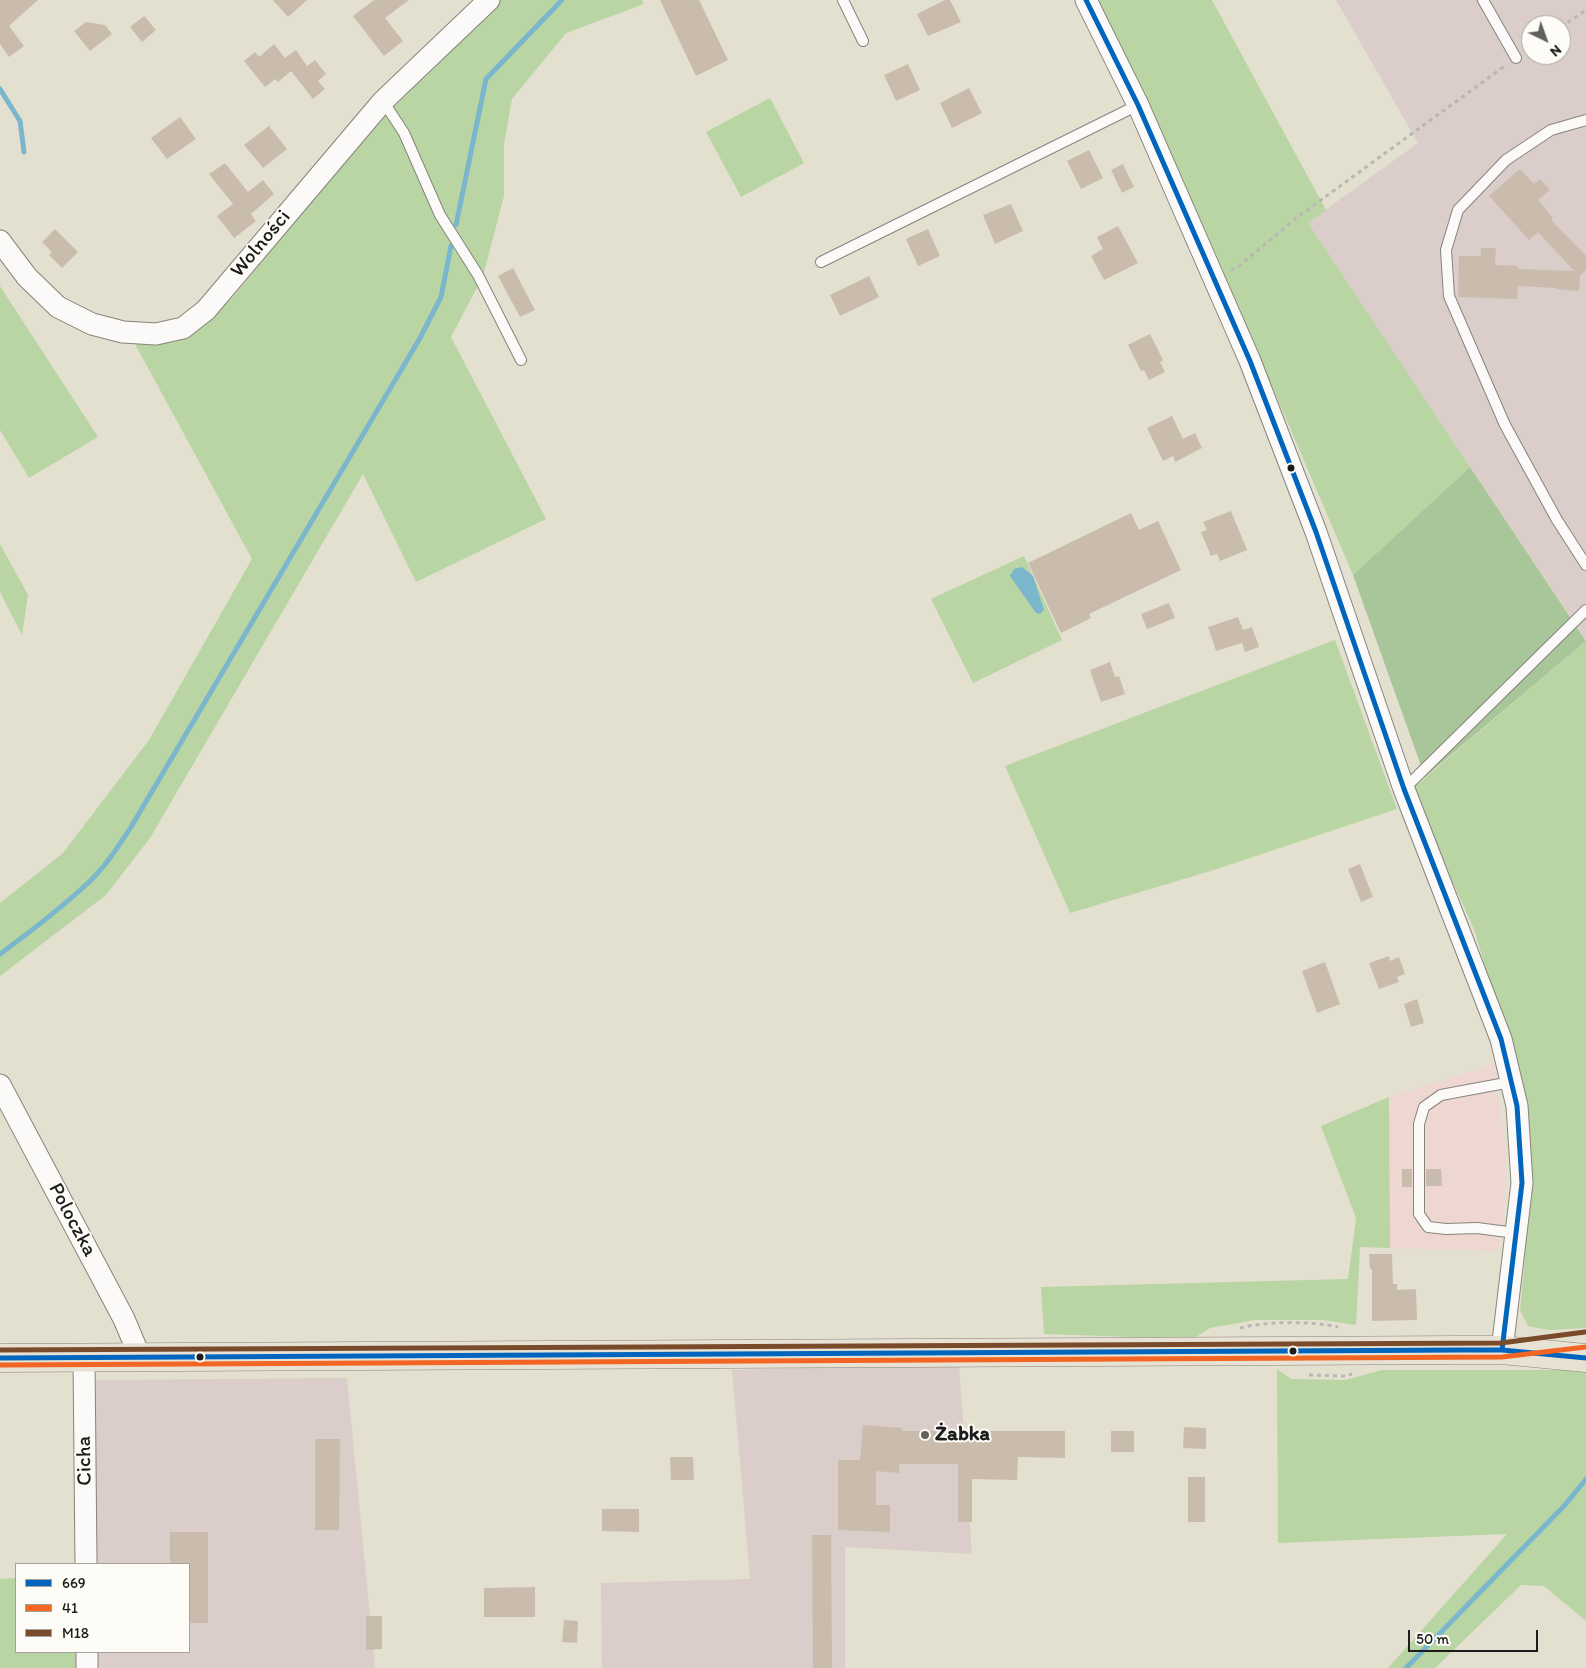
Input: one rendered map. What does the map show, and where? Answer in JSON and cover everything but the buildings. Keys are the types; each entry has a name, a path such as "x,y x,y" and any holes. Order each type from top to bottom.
{"main road":[{"path":"1502,1350 1586,1339"},
{"path":"0,1358 1502,1350 1586,1358"}],"street":[{"name":"Wolności","path":"0,241 26,277 58,307 92,324 123,332 156,334 183,328 206,310 384,101 489,0"},
{"path":"1086,0 1138,105 1250,361 1316,532 1404,789 1501,1039 1517,1106 1522,1183 1502,1350"},
{"name":"Poloczka","path":"0,1085 124,1319 140,1357"},
{"name":"Cicha","path":"84,1358 86,1563"},
{"path":"87,1653 87,1668"}],"lane":[{"path":"843,0 863,41"},
{"path":"1483,0 1516,58"},
{"path":"384,101 404,133 440,215 478,275 520,360"},
{"path":"821,262 1138,105"},
{"path":"1586,120 1551,130 1506,160 1458,210 1446,250 1449,296 1505,425 1557,520 1586,565"},
{"path":"1404,789 1586,610"},
{"path":"1511,1082 1441,1096 1424,1107 1419,1124 1419,1214 1428,1227 1446,1229 1477,1228 1516,1233"}],"path":[{"path":"1571,20 1586,10"},
{"path":"1214,279 1240,266 1295,219 1516,58"}],"shaded area":[{"path":"1336,0 1586,0 1586,640 1307,223 1418,143"},
{"path":"1494,1064 1506,1151 1504,1219 1498,1251 1390,1248 1389,1097"},
{"path":"959,1364 972,1554 845,1547 845,1668 602,1668 601,1583 750,1579 732,1370"},
{"path":"347,1378 375,1668 93,1668 93,1653 190,1653 190,1563 94,1563 96,1380"}],"green space":[{"path":"500,0 642,0 644,4 566,33 512,99 504,144 504,196 483,276 451,337 546,519 416,582 363,474 150,838 106,895 0,976 0,903 63,853 149,740 252,559 135,344 185,339 233,297 369,132"},
{"path":"1098,0 1212,0 1326,210 1308,223 1470,467 1353,575 1210,241"},
{"path":"770,98 804,163 741,197 706,132"},
{"path":"0,286 98,437 29,478 0,430"},
{"path":"1470,467 1586,641 1425,777 1353,575"},
{"path":"0,544 28,595 22,635 0,592"},
{"path":"1024,556 1062,640 973,683 931,599"},
{"path":"1335,640 1397,809 1217,869 1070,913 1005,766"},
{"path":"1586,641 1586,1328 1549,1330 1528,1326 1520,1310 1532,1179 1525,1101 1474,929 1411,790"},
{"path":"1389,1097 1390,1248 1360,1247 1356,1325 1323,1320 1255,1320 1210,1328 1193,1339 1044,1334 1041,1287 1348,1279 1356,1218 1321,1126"},
{"path":"1277,1369 1291,1379 1345,1380 1382,1370 1586,1370 1586,1621 1544,1586 1521,1585 1435,1668 1388,1668 1507,1534 1278,1543"},
{"path":"15,1578 15,1653 80,1653 81,1668 0,1668 0,1579"}],"water":[{"path":"1022,567 1033,576 1044,610 1040,614 1036,613 1010,576 1014,569"}],"waterway":[{"path":"456,225 486,79 562,0"},
{"path":"0,89 20,121 24,152"},
{"path":"0,954 45,920 88,883 106,864 131,827 420,338 441,297 451,246"},
{"path":"1406,1668 1565,1505 1586,1479"}],"transit line":[{"name":"669","path":"1086,0 1138,105 1250,361 1316,532 1404,789 1501,1039 1517,1106 1522,1183 1502,1350"},
{"name":"M18","path":"0,1350 1501,1343 1585,1332"},
{"name":"41","path":"0,1365 1502,1357 1586,1347"},
{"name":"669","path":"0,1358 1459,1350 1502,1350 1586,1358"}],"place":[{"name":"Żabka","path":"925,1435"}]}
